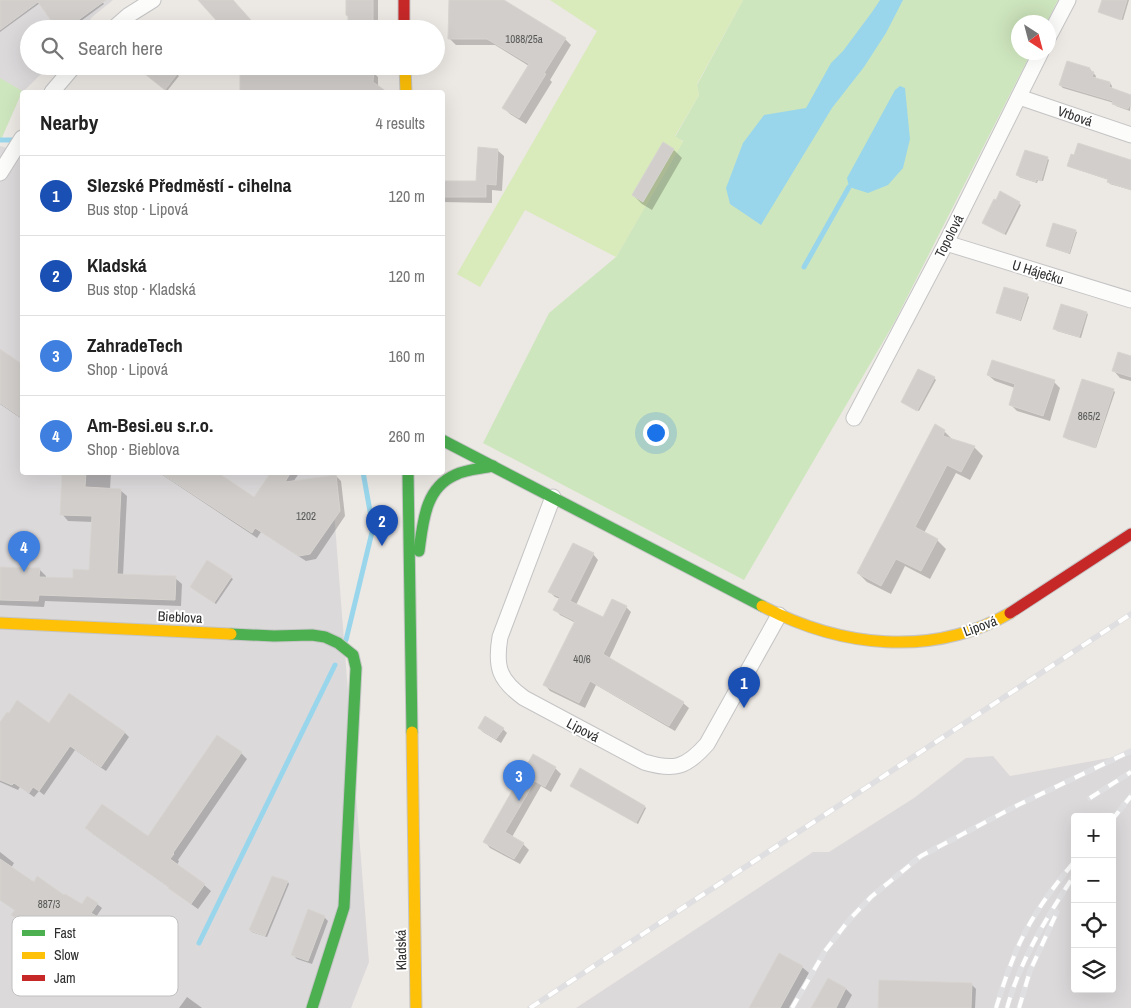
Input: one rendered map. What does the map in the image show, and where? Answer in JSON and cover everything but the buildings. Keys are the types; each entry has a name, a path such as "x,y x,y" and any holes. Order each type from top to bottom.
{"street":[{"path":"123,20 153,0"},
{"path":"404,0 404,20"},
{"path":"1056,23 1068,0"},
{"name":"Topolová","path":"854,418 946,243 1037,60"},
{"path":"54,90 66,75"},
{"path":"405,75 406,90"},
{"name":"Vrbová","path":"1019,97 1131,135"},
{"path":"0,173 20,141"},
{"name":"U Háječku","path":"946,243 1131,300"},
{"name":"Lipová","path":"445,442 778,616 811,629 851,639 885,642 924,641 972,630 1002,618 1131,534"},
{"path":"410,605 429,499 434,492 453,476 493,466"},
{"name":"Kladská","path":"408,475 416,1002"},
{"name":"Lipová","path":"553,497 500,638 498,652 500,673 515,692 524,698 644,762 660,767 678,766 698,755 703,750 778,616"},
{"name":"Bieblova","path":"0,623 274,636 312,635 325,637 338,643 353,655 356,668 344,908 312,1008"}],"shaded area":[{"path":"0,0 113,0 90,20 20,20 20,75 40,75 25,90 20,90 0,79"},
{"path":"0,146 20,151 20,475 331,475 369,962 351,1008 0,1008"},
{"path":"1131,754 1131,1008 576,1008 813,852 829,852 914,798 966,758 993,756 1010,776"}],"green space":[{"path":"550,0 743,0 697,84 699,95 675,136 683,142 616,257 525,210 480,287 457,274 597,31"},
{"path":"743,0 1058,0 1050,15 1011,15 1011,60 1027,60 894,323 744,580 483,443 549,313 616,257 683,141 675,137 699,95 697,85"},
{"path":"0,78 21,90 20,97 0,142"}],"water":[{"path":"880,0 903,0 886,33 864,67 832,108 761,225 730,204 726,188 743,143 764,115 806,108 831,63 843,51"},
{"path":"900,86 905,88 910,139 903,168 888,185 868,193 849,187 847,178 895,90"}],"waterway":[{"path":"0,140 12,140"},
{"path":"804,267 849,187"},
{"path":"346,640 373,528 364,475"},
{"path":"199,943 335,665"}],"railway":[{"path":"530,1008 1131,614"},
{"path":"792,1008 825,951 849,920 871,897 921,856 1018,805 1131,751"},
{"path":"1090,798 1131,772"},
{"path":"1116,815 1131,796"},
{"path":"996,1008 1014,956 1035,914 1071,866"},
{"path":"1007,1008 1027,955 1071,880"},
{"path":"1019,1008 1030,971 1057,912"}],"traffic: fast":[{"path":"445,442 762,606"},
{"path":"419,551 427,507 437,488 460,473 493,466"},
{"path":"408,475 412,732"},
{"path":"231,634 312,635 325,637 338,643 353,655 356,668 344,907 312,1008"}],"traffic: slow":[{"path":"405,75 406,90"},
{"path":"762,606 792,620 823,631 854,638 886,642 918,641 949,637 980,627 1010,613"},
{"path":"0,623 231,634"},
{"path":"412,732 416,1008"}],"traffic: jam":[{"path":"404,0 404,20"},
{"path":"1010,613 1131,534"}],"place":[{"name":"Kladská","path":"382,546"},
{"name":"Am-Besi.eu s.r.o.","path":"24,572"},
{"name":"Slezské Předměstí - cihelna","path":"744,708"},
{"name":"ZahradeTech","path":"519,801"}]}
